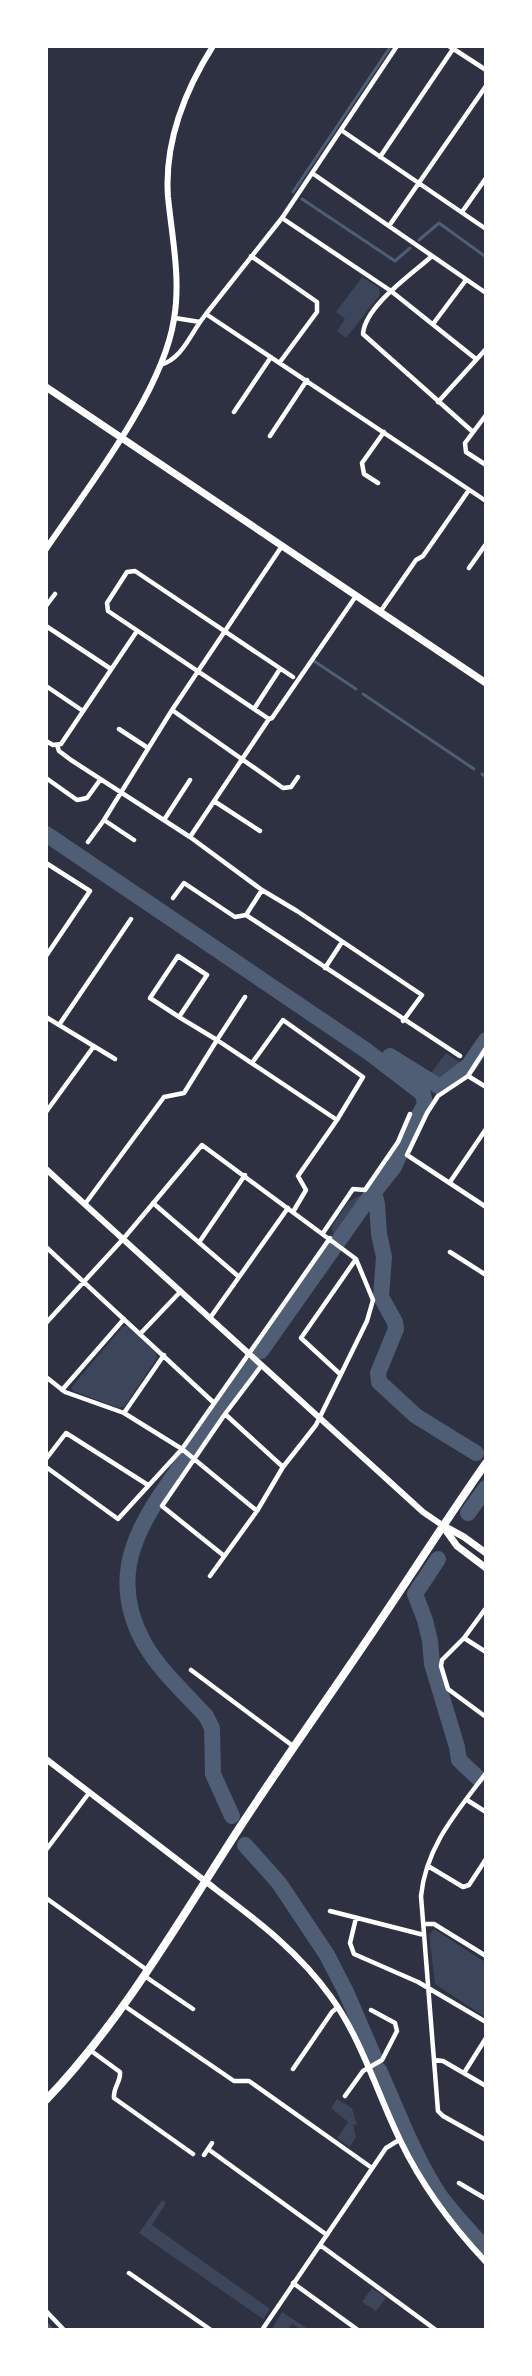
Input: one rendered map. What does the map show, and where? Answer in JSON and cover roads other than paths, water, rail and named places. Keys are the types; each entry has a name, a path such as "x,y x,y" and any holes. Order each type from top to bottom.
{"main road":[{"path":"46,387 486,683"},
{"path":"46,2100 90,2050 123,2005 293,1746 390,1607 442,1525 486,1463"},
{"path":"442,1525 486,1553"},
{"path":"442,1525 457,1546 486,1568"}],"street":[{"path":"46,549 121,437 166,354 175,318 177,293 168,194 170,149 185,96 213,46"},
{"path":"160,365 172,363 177,357 206,314 282,218 397,46"},
{"path":"380,157 451,48 486,70"},
{"path":"389,226 486,86"},
{"path":"341,130 486,229"},
{"path":"312,173 486,293"},
{"path":"462,212 486,178"},
{"path":"282,218 391,291 476,359"},
{"path":"251,256 317,302 317,312 280,362"},
{"path":"432,256 391,291 363,324 363,334 473,432"},
{"path":"433,324 466,280"},
{"path":"206,314 486,501"},
{"path":"175,318 200,322"},
{"path":"438,402 486,349"},
{"path":"234,412 271,357"},
{"path":"270,436 307,380"},
{"path":"486,416 465,443 466,452 486,465"},
{"path":"378,483 364,474 362,463 384,432"},
{"path":"380,612 469,490"},
{"path":"469,568 486,544"},
{"path":"88,842 122,792 172,710 282,546"},
{"path":"269,718 108,611 107,603 127,572 135,571 292,677"},
{"path":"46,606 55,594"},
{"path":"190,837 269,718 272,718 356,595"},
{"path":"46,626 111,669"},
{"path":"46,741 53,745 61,744 137,631"},
{"path":"254,709 280,669"},
{"path":"46,686 82,711"},
{"path":"172,710 283,788 291,787 298,777"},
{"path":"119,729 148,748"},
{"path":"57,745 59,751 100,780 190,837 262,890 422,995 404,1021"},
{"path":"46,778 77,800 87,798 100,780"},
{"path":"164,820 190,780"},
{"path":"214,801 260,831"},
{"path":"104,820 134,840"},
{"path":"46,863 90,891 46,956"},
{"path":"173,898 184,883 235,917 246,915 460,1056"},
{"path":"246,915 262,890"},
{"path":"59,1025 132,919"},
{"path":"325,968 342,942"},
{"path":"178,1017 207,975 178,956 150,998 178,1017 252,1062 337,1120"},
{"path":"84,1204 164,1097 184,1093 244,997"},
{"path":"46,1017 115,1059"},
{"path":"252,1062 283,1020 363,1077 337,1120 298,1176 306,1190 293,1212"},
{"path":"46,1112 94,1046"},
{"path":"485,1206 407,1155 427,1113 438,1096 468,1076 486,1048"},
{"path":"468,1076 486,1087"},
{"path":"323,1233 353,1189 365,1190 398,1142 410,1114"},
{"path":"450,1182 486,1129"},
{"path":"46,1323 123,1238 202,1145 356,1258 373,1300 367,1321 316,1425 283,1467 257,1511 210,1576"},
{"path":"46,1169 423,1512 442,1525"},
{"path":"200,1241 245,1175"},
{"path":"153,1203 238,1276"},
{"path":"210,1318 288,1208"},
{"path":"46,1467 118,1519 148,1485 184,1450 213,1402 332,1239"},
{"path":"47,1248 213,1402"},
{"path":"450,1252 486,1275"},
{"path":"340,1374 301,1338 356,1258"},
{"path":"141,1333 181,1291"},
{"path":"62,1390 124,1319"},
{"path":"124,1413 164,1355"},
{"path":"223,1555 162,1506 225,1414 262,1365"},
{"path":"46,1377 62,1390 124,1413 184,1450 257,1511"},
{"path":"225,1414 283,1467"},
{"path":"46,1459 66,1434 148,1485"},
{"path":"486,1608 464,1638 442,1660 441,1666 448,1689 486,1717"},
{"path":"464,1638 486,1652"},
{"path":"191,1670 293,1746"},
{"path":"46,1759 205,1881 288,1947 306,1965 338,2007 368,2067 399,2140 422,2182 440,2209 486,2262"},
{"path":"486,1773 435,1844 423,1880 421,1896 438,2111 486,2140"},
{"path":"46,1850 89,1793"},
{"path":"466,1800 486,1812"},
{"path":"428,1866 463,1887 469,1885 486,1859"},
{"path":"46,1898 193,2009"},
{"path":"330,1911 424,1935"},
{"path":"356,1918 350,1943 354,1954 428,1987 486,2022"},
{"path":"424,1924 434,1924 486,1956"},
{"path":"123,2005 234,2081 249,2081 372,2168"},
{"path":"294,2069 332,2012 338,2007"},
{"path":"345,2096 363,2071 382,2060 397,2031 395,2023 370,2010"},
{"path":"464,2073 486,2038"},
{"path":"90,2050 120,2072 121,2079 113,2090 114,2098 194,2154"},
{"path":"434,2060 443,2061 486,2086"},
{"path":"262,2329 386,2148 399,2140"},
{"path":"204,2155 212,2143"},
{"path":"208,2149 327,2235"},
{"path":"459,2183 486,2199"},
{"path":"320,2245 436,2330"},
{"path":"129,2273 211,2330"},
{"path":"293,2283 358,2330"},
{"path":"46,2312 64,2330"}],"waterway":[{"path":"293,192 391,46"},
{"path":"302,199 395,261 410,248"},
{"path":"419,240 439,223 486,257"},
{"path":"314,661 356,689"},
{"path":"363,694 474,769"},
{"path":"482,774 486,777"},
{"path":"46,834 367,1051 423,1094 425,1104 394,1167 366,1202 261,1351"},
{"path":"390,1056 440,1087 469,1065 486,1040"},
{"path":"374,1192 384,1257 381,1297 395,1322 396,1329 378,1373 379,1382 416,1416 476,1453"},
{"path":"232,1816 213,1774 212,1728 206,1716 150,1653 132,1616 128,1591 129,1567 134,1544 144,1522 171,1479 250,1367"},
{"path":"468,1513 486,1488"},
{"path":"438,1559 415,1594 425,1620 432,1664 459,1760 477,1777"},
{"path":"245,1845 279,1883 327,1955 374,2057"},
{"path":"379,2070 414,2150 431,2181 451,2210 486,2249"},
{"path":"46,2323 52,2330"}]}
